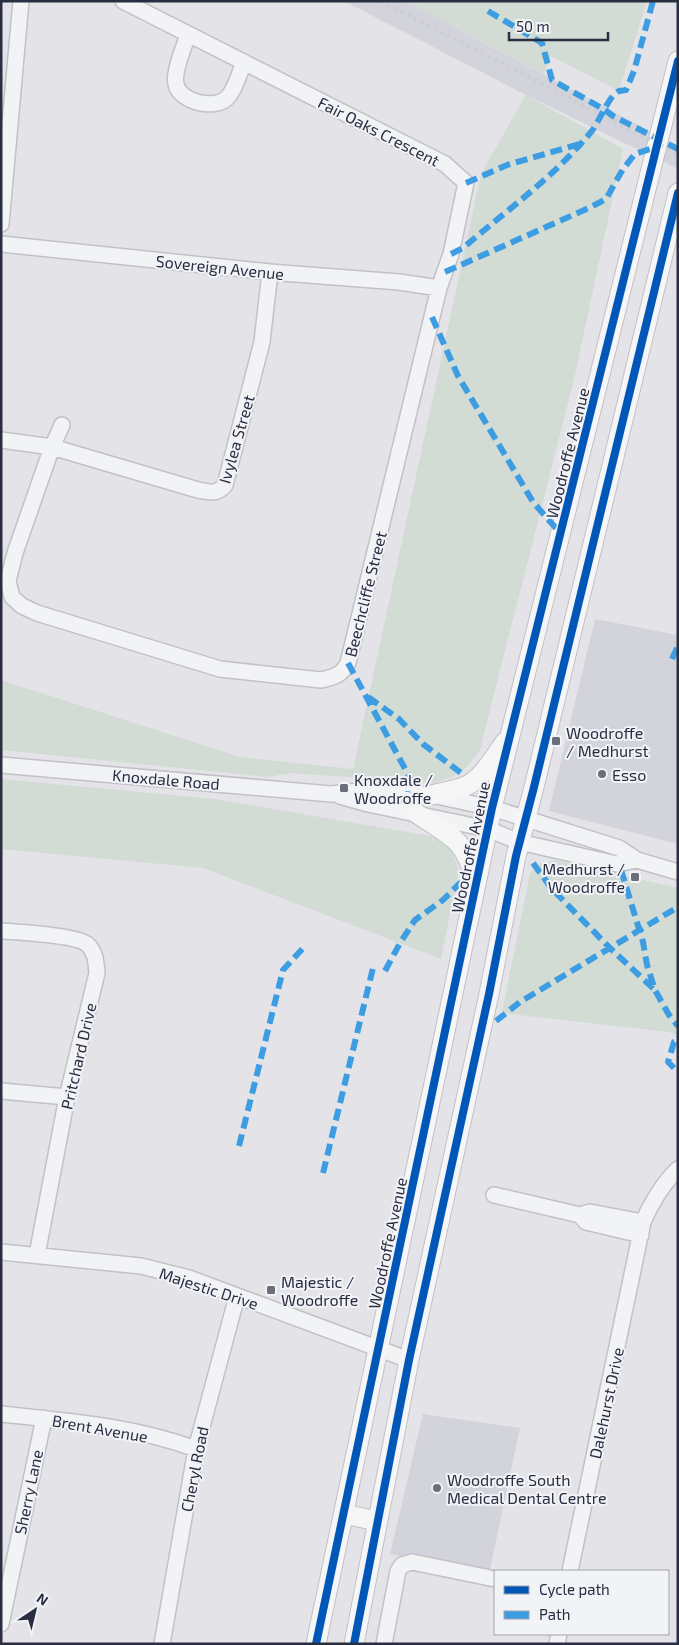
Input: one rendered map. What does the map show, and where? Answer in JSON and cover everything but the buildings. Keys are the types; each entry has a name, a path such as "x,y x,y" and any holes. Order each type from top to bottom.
{"main road":[{"name":"Woodroffe Avenue","path":"316,1644 492,808 678,61"},
{"path":"354,1644 409,1360 489,994 519,842 678,193"},
{"path":"636,226 667,235"},
{"path":"432,795 465,786 478,778 509,738"},
{"path":"416,813 459,842 467,853 476,884"},
{"path":"344,1514 377,1521"}],"street":[{"path":"1,224 21,1"},
{"name":"Fair Oaks Crescent","path":"124,1 445,164 466,183 450,254 438,288"},
{"path":"188,35 176,75 176,84 181,95 198,103 218,104 227,98 236,85 244,62"},
{"name":"Sovereign Avenue","path":"1,244 270,272 399,282 438,288"},
{"name":"Ivylea Street","path":"1,440 52,447 198,490 221,491 225,485 262,342 270,272"},
{"name":"Beechcliffe Street","path":"52,447 15,553 8,581 12,597 22,606 37,613 220,668 321,680 336,676 344,670 348,663 438,288"},
{"path":"52,447 62,425"},
{"name":"Knoxdale Road","path":"1,764 331,794 368,804 488,829 519,842 617,864 637,860"},
{"name":"Knoxdale Road","path":"331,794 368,790 432,795 492,808 524,820 619,848 637,860"},
{"path":"637,860 678,872"},
{"name":"Pritchard Drive","path":"1,931 63,937 87,944 96,958 97,973 67,1097 37,1255"},
{"path":"1,1091 67,1097"},
{"name":"Dalehurst Drive","path":"570,1570 642,1229 653,1200 670,1176 678,1169"},
{"path":"494,1195 580,1215 590,1212 642,1229"},
{"name":"Majestic Drive","path":"1,1252 141,1266 189,1278 409,1360"},
{"name":"Cheryl Road","path":"162,1644 196,1449 236,1296"},
{"name":"Brent Avenue","path":"1,1414 113,1426 196,1449"},
{"name":"Sherry Lane","path":"1,1624 6,1578 44,1418"},
{"path":"384,1644 398,1571 402,1565 412,1562 494,1579"}],"shaded area":[{"path":"344,1 406,1 678,146 678,169 526,95"},
{"path":"406,1 647,1 619,91 551,56 544,74"},
{"path":"526,95 623,149 575,375 480,750 460,772 433,783 290,773 268,777 1,750 1,680 240,757 353,769 481,174"},
{"path":"595,619 678,635 678,844 549,811"},
{"path":"1,779 215,799 431,836 450,847 459,870 441,959 203,868 1,849"},
{"path":"556,860 678,888 678,1035 668,1032 502,1013 530,873 540,864"},
{"path":"423,1414 520,1428 489,1574 390,1554"}],"railway":[{"path":"381,1 678,154"}],"marked path":[{"path":"451,254 463,248 562,164 591,132 611,98 619,91 626,90 634,71 653,1"},
{"path":"488,11 542,43 552,80 613,116 678,149"},
{"path":"466,183 507,165 583,143"},
{"path":"445,272 606,199 623,169 635,154 656,147"},
{"path":"432,317 458,376 533,502 561,534"},
{"path":"672,659 678,646"},
{"path":"348,663 410,778 408,792"},
{"path":"368,697 399,719 423,744 465,776"},
{"path":"533,863 552,889 610,948 655,990"},
{"path":"621,870 643,942 647,965 655,990 669,1015 678,1026"},
{"path":"385,971 415,920 443,900 461,882"},
{"path":"496,1021 520,1002 678,907"},
{"path":"239,1146 283,970 305,946"},
{"path":"323,1173 373,968"},
{"path":"674,1068 668,1062 674,1042 678,1040"}],"cycle path":[{"path":"316,1644 492,808 678,61"},
{"path":"354,1644 409,1360 489,994 516,856 678,193"}],"place":[{"name":"Woodroffe / Medhurst","path":"556,741"},
{"name":"Esso","path":"602,774"},
{"name":"Knoxdale / Woodroffe","path":"344,788"},
{"name":"Medhurst / Woodroffe","path":"635,877"},
{"name":"Majestic / Woodroffe","path":"271,1290"},
{"name":"Woodroffe South Medical Dental Centre","path":"437,1488"}]}
